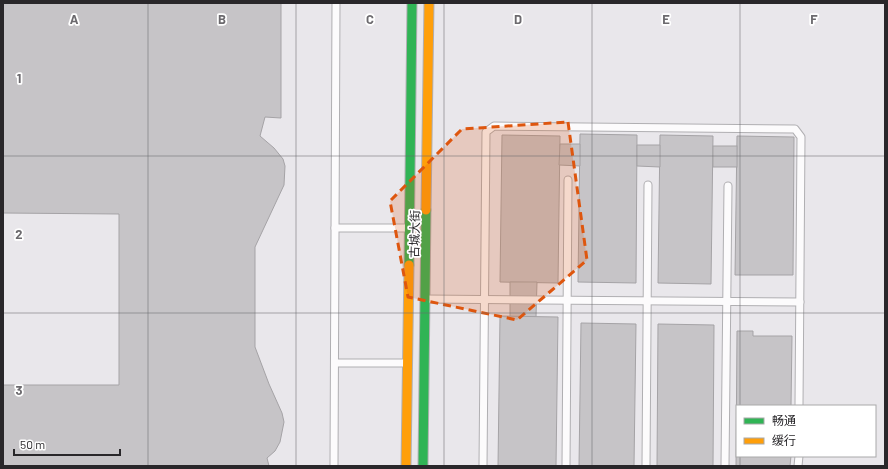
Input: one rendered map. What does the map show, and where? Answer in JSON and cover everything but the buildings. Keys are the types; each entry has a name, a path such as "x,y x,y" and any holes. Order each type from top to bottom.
{"street":[{"name":"古城大街","path":"406,466 412,3"},
{"name":"古城大街","path":"423,466 429,3"}],"lane":[{"path":"334,466 336,3"},
{"path":"483,466 486,132 494,126 795,129 802,138 799,405"},
{"path":"566,466 568,180"},
{"path":"646,466 648,185"},
{"path":"725,466 728,186"},
{"path":"335,228 409,228"},
{"path":"425,298 800,302"},
{"path":"335,363 407,363"}],"highlighted area":[{"path":"568,122 587,260 517,320 408,297 390,201 462,129"}],"traffic: fast":[{"path":"409,265 412,3"},
{"path":"423,466 426,210"}],"traffic: slow":[{"path":"426,210 429,3"},
{"path":"406,466 409,265"}]}
